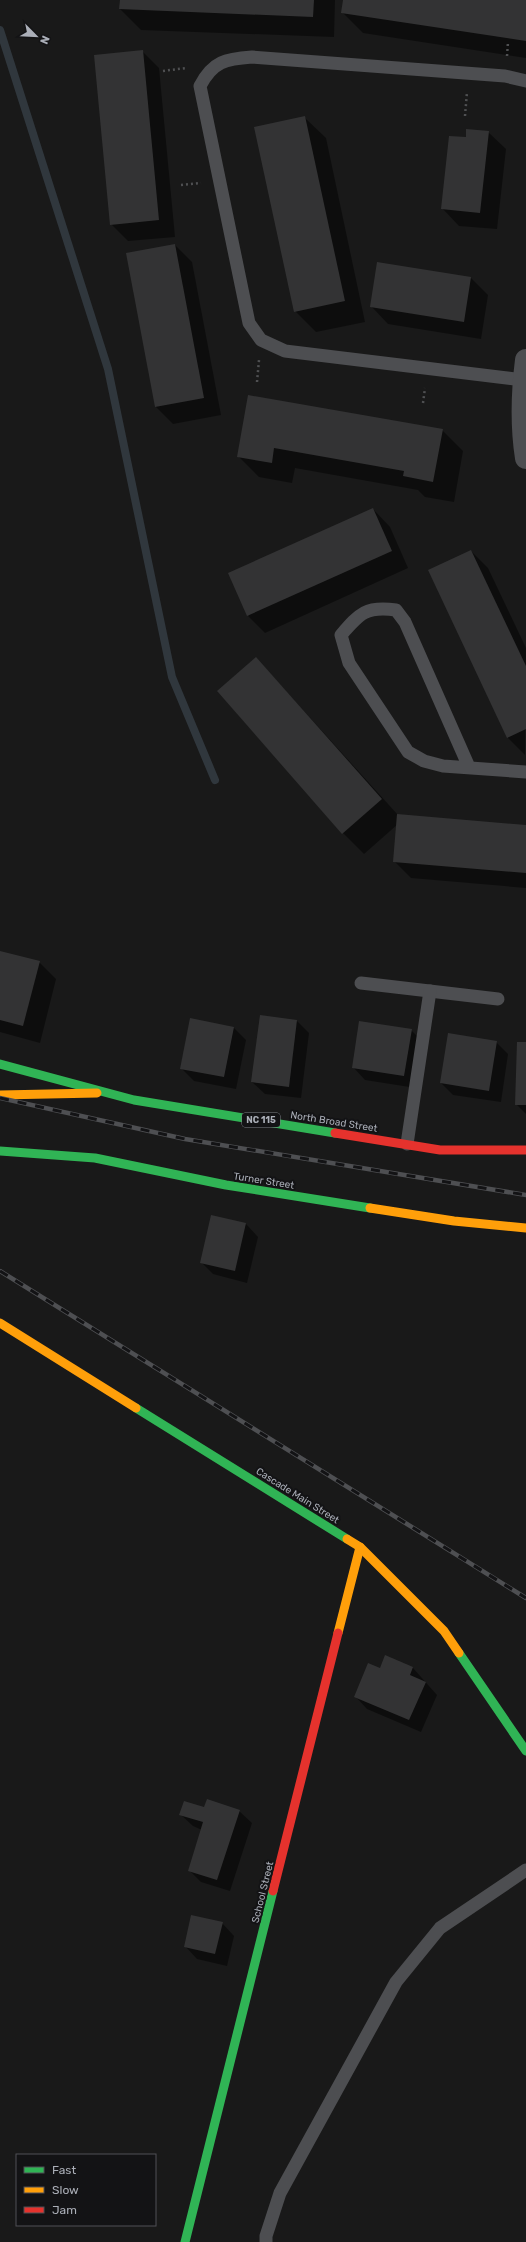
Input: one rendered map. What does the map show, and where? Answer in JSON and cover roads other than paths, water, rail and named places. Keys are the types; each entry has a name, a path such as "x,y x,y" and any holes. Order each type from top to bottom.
{"street":[{"path":"525,370 523,440 526,458"},
{"name":"North Broad Street","path":"0,1064 134,1100 440,1150 526,1150"},
{"path":"0,1095 107,1092"},
{"name":"Turner Street","path":"0,1151 95,1158 234,1187 454,1221 526,1228"},
{"name":"Cascade Main Street","path":"0,1323 360,1547 444,1631 526,1751"},
{"name":"School Street","path":"185,2242 360,1547"}],"lane":[{"path":"525,370 285,350 261,340 249,323 200,86 207,72 225,59 252,57 505,76 526,80"},
{"path":"469,767 405,622 396,610 380,608 359,614 341,635 349,663 408,752 424,761 436,764 469,767 526,772"},
{"path":"361,983 498,999"},
{"path":"407,1144 430,991"},
{"path":"266,2242 266,2236 280,2193 396,1982 440,1928 526,1870"}],"waterway":[{"path":"0,30 108,369 172,677 215,780"}],"railway":[{"path":"0,1098 185,1139 526,1195"},
{"path":"0,1271 526,1598"}]}
